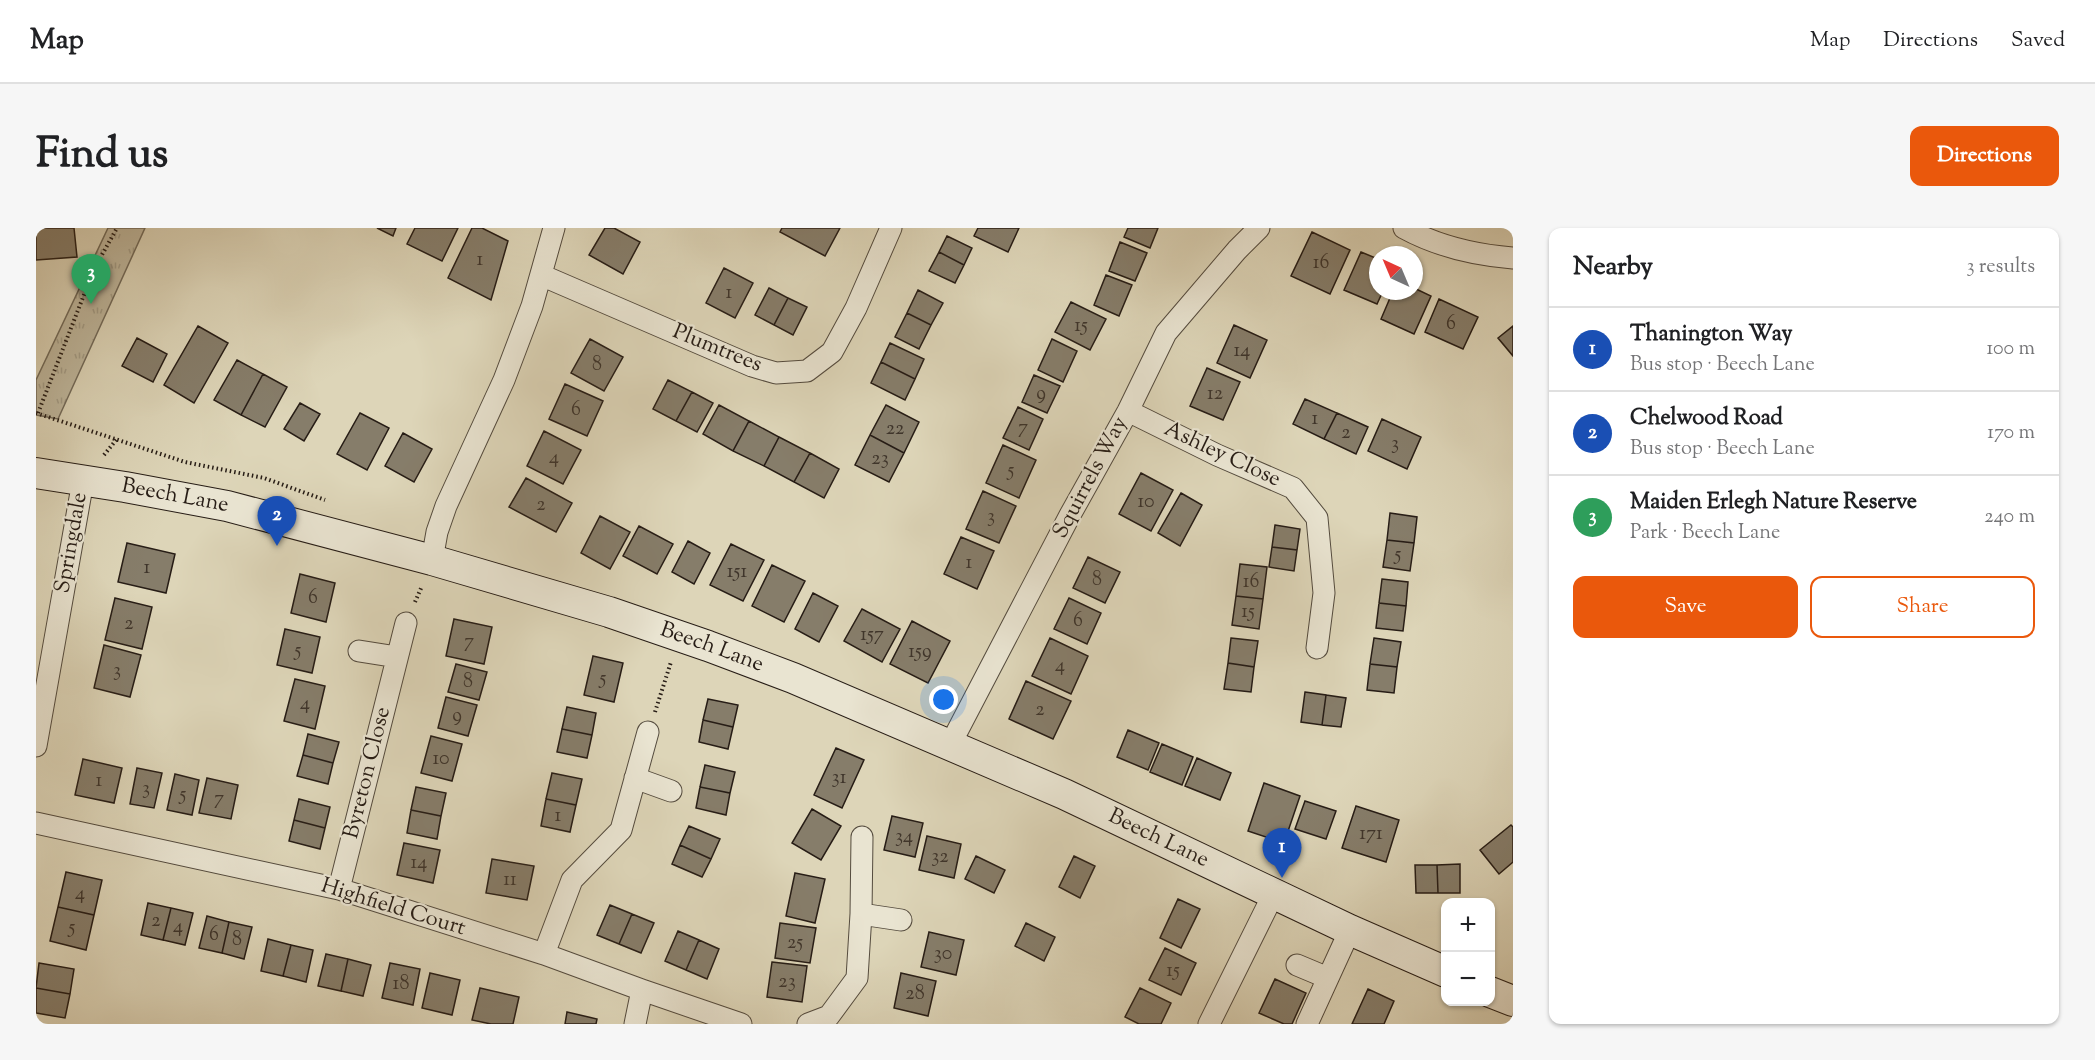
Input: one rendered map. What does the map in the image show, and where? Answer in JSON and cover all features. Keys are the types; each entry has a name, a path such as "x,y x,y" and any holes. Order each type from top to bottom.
{"street":[{"name":"Plumtrees","path":"541,275 752,366 776,373 807,371 832,352 856,308 891,228"},
{"name":"Squirrels Way","path":"950,745 1070,515 1128,411 1166,333 1237,250 1259,228"},
{"path":"1404,228 1447,246 1513,258"},
{"path":"432,560 437,532 446,506 504,380 541,275 551,229"},
{"name":"Ashley Close","path":"1128,411 1217,455 1293,488 1317,518 1324,593 1317,648"},
{"name":"Beech Lane","path":"36,473 227,506 432,560 609,612 679,636 792,678 1064,794 1350,930 1441,970"},
{"name":"Springdale","path":"36,746 43,671 83,481"},
{"name":"Byreton Close","path":"339,889 406,623"},
{"path":"359,651 397,657"},
{"path":"544,954 572,880 621,830 648,732"},
{"path":"635,778 671,791"},
{"name":"Highfield Court","path":"36,823 339,889 544,954 741,1024"},
{"path":"808,1024 829,1016 857,978 862,837"},
{"path":"1209,1024 1274,893"},
{"path":"861,914 901,920"},
{"path":"1307,1024 1350,930"},
{"path":"1297,965 1328,978"},
{"path":"635,1024 642,990"}],"path":[{"path":"117,228 94,269 37,413 184,462 264,478 331,502"},
{"path":"648,732 679,636"}],"green space":[{"path":"108,228 145,228 58,419 36,415 36,380"}],"building":[{"path":"36,228 74,228 77,257 36,260"},
{"path":"377,228 396,228 393,236"},
{"path":"415,228 458,228 442,261 407,244"},
{"path":"472,228 482,228 508,241 491,300 448,278"},
{"path":"605,228 614,228 640,242 623,274 589,255"},
{"path":"782,228 840,228 825,256 780,232"},
{"path":"978,228 1019,228 1008,252 974,236"},
{"path":"1128,228 1158,228 1150,248 1124,237"},
{"path":"1312,232 1350,250 1330,294 1291,276"},
{"path":"947,236 972,248 964,265 939,252"},
{"path":"1120,242 1147,253 1135,281 1109,271"},
{"path":"939,252 964,265 955,283 929,271"},
{"path":"1361,252 1369,255 1369,300 1379,300 1377,304 1344,290"},
{"path":"724,268 753,283 735,318 706,303"},
{"path":"1106,275 1132,285 1119,316 1094,305"},
{"path":"769,288 788,298 774,325 755,315"},
{"path":"918,290 943,303 931,325 907,313"},
{"path":"1423,292 1431,296 1414,334 1381,319 1389,300 1423,300"},
{"path":"788,298 807,307 793,335 774,325"},
{"path":"1439,299 1478,317 1463,349 1425,332"},
{"path":"1071,302 1106,319 1090,350 1055,332"},
{"path":"907,313 931,325 919,349 895,337"},
{"path":"1234,325 1267,340 1250,378 1217,363"},
{"path":"198,326 228,343 194,403 164,385"},
{"path":"1513,326 1513,356 1498,338"},
{"path":"137,338 167,354 153,382 122,366"},
{"path":"590,339 623,357 604,391 571,373"},
{"path":"1052,339 1077,351 1063,382 1038,370"},
{"path":"890,343 924,359 915,379 881,362"},
{"path":"237,360 263,374 241,415 214,400"},
{"path":"881,362 915,379 905,400 871,383"},
{"path":"1207,368 1240,382 1223,420 1190,406"},
{"path":"263,374 287,387 265,427 241,415"},
{"path":"1034,375 1060,386 1047,413 1022,402"},
{"path":"668,380 692,392 676,421 653,409"},
{"path":"565,384 603,401 587,436 549,419"},
{"path":"692,392 713,403 697,432 676,421"},
{"path":"1305,399 1337,413 1324,439 1293,424"},
{"path":"300,403 320,414 304,441 284,429"},
{"path":"719,405 749,421 733,451 703,434"},
{"path":"886,405 919,422 904,453 870,435"},
{"path":"1018,407 1043,419 1029,450 1003,438"},
{"path":"360,413 389,428 367,470 337,454"},
{"path":"1337,413 1368,427 1356,454 1324,439"},
{"path":"1382,419 1421,437 1407,469 1368,451"},
{"path":"749,421 779,437 764,466 733,451"},
{"path":"544,431 581,450 563,484 527,466"},
{"path":"403,433 432,449 414,482 385,466"},
{"path":"870,435 904,453 889,482 855,465"},
{"path":"779,437 810,453 794,482 764,466"},
{"path":"1003,445 1036,460 1019,498 986,483"},
{"path":"810,453 839,469 824,498 794,482"},
{"path":"1141,473 1173,490 1151,531 1119,514"},
{"path":"526,478 572,503 556,532 509,507"},
{"path":"983,491 1016,506 999,543 966,529"},
{"path":"1181,493 1202,505 1180,546 1158,533"},
{"path":"1390,513 1417,517 1414,543 1387,540"},
{"path":"600,516 630,532 610,569 581,553"},
{"path":"1275,525 1300,529 1297,550 1272,547"},
{"path":"639,526 673,544 657,574 623,556"},
{"path":"961,537 994,551 977,589 944,574"},
{"path":"1387,540 1414,543 1410,571 1383,567"},
{"path":"688,541 710,553 694,584 672,572"},
{"path":"127,543 175,554 166,593 118,582"},
{"path":"731,544 764,560 743,601 710,585"},
{"path":"1272,547 1297,550 1294,571 1269,567"},
{"path":"1088,557 1120,572 1105,603 1073,588"},
{"path":"1240,564 1267,567 1263,599 1236,596"},
{"path":"772,565 805,581 784,622 752,606"},
{"path":"300,574 335,583 326,622 291,613"},
{"path":"1382,579 1408,582 1406,606 1379,603"},
{"path":"813,593 838,606 819,642 795,629"},
{"path":"1236,596 1263,599 1259,629 1232,625"},
{"path":"115,598 152,607 142,649 105,640"},
{"path":"1069,598 1101,613 1087,644 1054,629"},
{"path":"1379,603 1406,606 1403,631 1376,628"},
{"path":"862,609 900,629 882,662 844,641"},
{"path":"454,619 492,627 484,664 446,656"},
{"path":"912,621 950,641 928,683 890,664"},
{"path":"285,629 320,637 312,673 277,665"},
{"path":"1050,638 1088,656 1071,694 1032,676"},
{"path":"1231,638 1258,641 1254,667 1228,663"},
{"path":"1374,638 1401,642 1397,667 1370,664"},
{"path":"104,645 141,655 130,697 94,688"},
{"path":"593,656 623,663 614,702 584,695"},
{"path":"1228,663 1254,667 1251,692 1224,689"},
{"path":"456,664 487,672 479,700 448,692"},
{"path":"1370,664 1397,667 1394,693 1367,690"},
{"path":"295,679 325,686 315,729 284,721"},
{"path":"1026,681 1071,701 1053,739 1009,719"},
{"path":"1305,692 1326,695 1322,725 1301,722"},
{"path":"1326,695 1346,698 1341,727 1322,725"},
{"path":"446,697 477,705 468,736 438,728"},
{"path":"708,699 738,705 733,727 703,720"},
{"path":"567,707 596,713 592,735 562,729"},
{"path":"703,720 733,727 728,749 699,742"},
{"path":"562,729 592,735 587,758 557,752"},
{"path":"1128,730 1159,743 1148,770 1117,757"},
{"path":"308,734 339,742 333,763 303,755"},
{"path":"431,736 462,744 452,781 421,773"},
{"path":"1162,744 1193,757 1182,785 1150,772"},
{"path":"836,748 864,760 842,808 814,795"},
{"path":"303,755 333,763 328,784 297,776"},
{"path":"1197,758 1231,773 1220,800 1185,786"},
{"path":"83,759 122,768 114,803 75,795"},
{"path":"705,765 735,772 730,793 700,787"},
{"path":"137,768 162,773 154,808 130,804"},
{"path":"552,773 582,779 576,805 546,799"},
{"path":"175,774 199,780 192,815 167,810"},
{"path":"207,778 238,785 231,819 199,813"},
{"path":"1264,783 1300,796 1284,843 1248,831"},
{"path":"416,787 446,793 441,816 411,810"},
{"path":"700,787 730,793 726,815 696,808"},
{"path":"299,799 330,807 325,828 294,820"},
{"path":"546,799 576,805 570,832 541,826"},
{"path":"1305,801 1336,811 1326,839 1295,829"},
{"path":"1356,806 1399,820 1386,862 1342,848"},
{"path":"812,809 841,826 821,860 792,843"},
{"path":"411,810 441,816 437,839 407,833"},
{"path":"892,816 923,823 915,857 884,850"},
{"path":"294,820 325,828 320,849 289,841"},
{"path":"1511,825 1513,827 1513,862 1499,874 1480,850"},
{"path":"689,826 720,839 711,859 680,845"},
{"path":"927,836 961,844 954,878 919,870"},
{"path":"404,843 440,850 433,883 397,875"},
{"path":"680,845 711,859 702,877 672,864"},
{"path":"976,856 1005,870 994,893 965,879"},
{"path":"1074,856 1095,866 1080,898 1059,887"},
{"path":"492,859 534,866 527,900 486,893"},
{"path":"1460,864 1460,893 1438,893 1437,865"},
{"path":"1415,865 1437,865 1438,893 1416,893"},
{"path":"66,872 102,880 94,915 58,907"},
{"path":"795,873 825,879 815,923 786,916"},
{"path":"1178,899 1200,909 1181,948 1160,938"},
{"path":"148,903 171,908 163,940 141,935"},
{"path":"610,905 632,914 619,944 597,935"},
{"path":"58,907 94,915 86,950 50,941"},
{"path":"171,908 193,913 185,945 163,940"},
{"path":"632,914 654,923 641,953 619,944"},
{"path":"207,916 229,922 222,953 199,948"},
{"path":"229,922 252,927 244,959 222,953"},
{"path":"780,923 816,928 810,963 775,958"},
{"path":"1026,923 1055,937 1044,961 1015,946"},
{"path":"678,931 699,940 686,970 665,961"},
{"path":"929,932 964,940 956,975 921,967"},
{"path":"268,939 291,945 283,976 261,971"},
{"path":"699,940 719,949 707,979 686,970"},
{"path":"291,945 313,950 306,982 283,976"},
{"path":"1165,948 1196,963 1181,995 1149,980"},
{"path":"326,954 348,959 341,991 318,986"},
{"path":"348,959 371,965 363,996 341,991"},
{"path":"772,962 807,966 802,1002 767,997"},
{"path":"39,963 74,969 70,994 36,988"},
{"path":"390,963 420,969 413,1005 382,998"},
{"path":"430,973 460,980 452,1015 422,1008"},
{"path":"901,973 936,981 928,1016 894,1008"},
{"path":"1275,979 1306,993 1292,1024 1284,1024 1259,1013"},
{"path":"36,988 70,994 65,1018 36,1013"},
{"path":"480,988 519,997 513,1024 491,1024 472,1020"},
{"path":"1140,988 1171,1003 1161,1024 1139,1024 1125,1017"},
{"path":"1368,989 1394,1001 1384,1024 1352,1024"},
{"path":"567,1012 597,1019 596,1024 565,1024"}],"place":[{"name":"Maiden Erlegh Nature Reserve","path":"91,304"},
{"name":"Chelwood Road","path":"277,546"},
{"name":"Thanington Way","path":"1282,878"}]}
